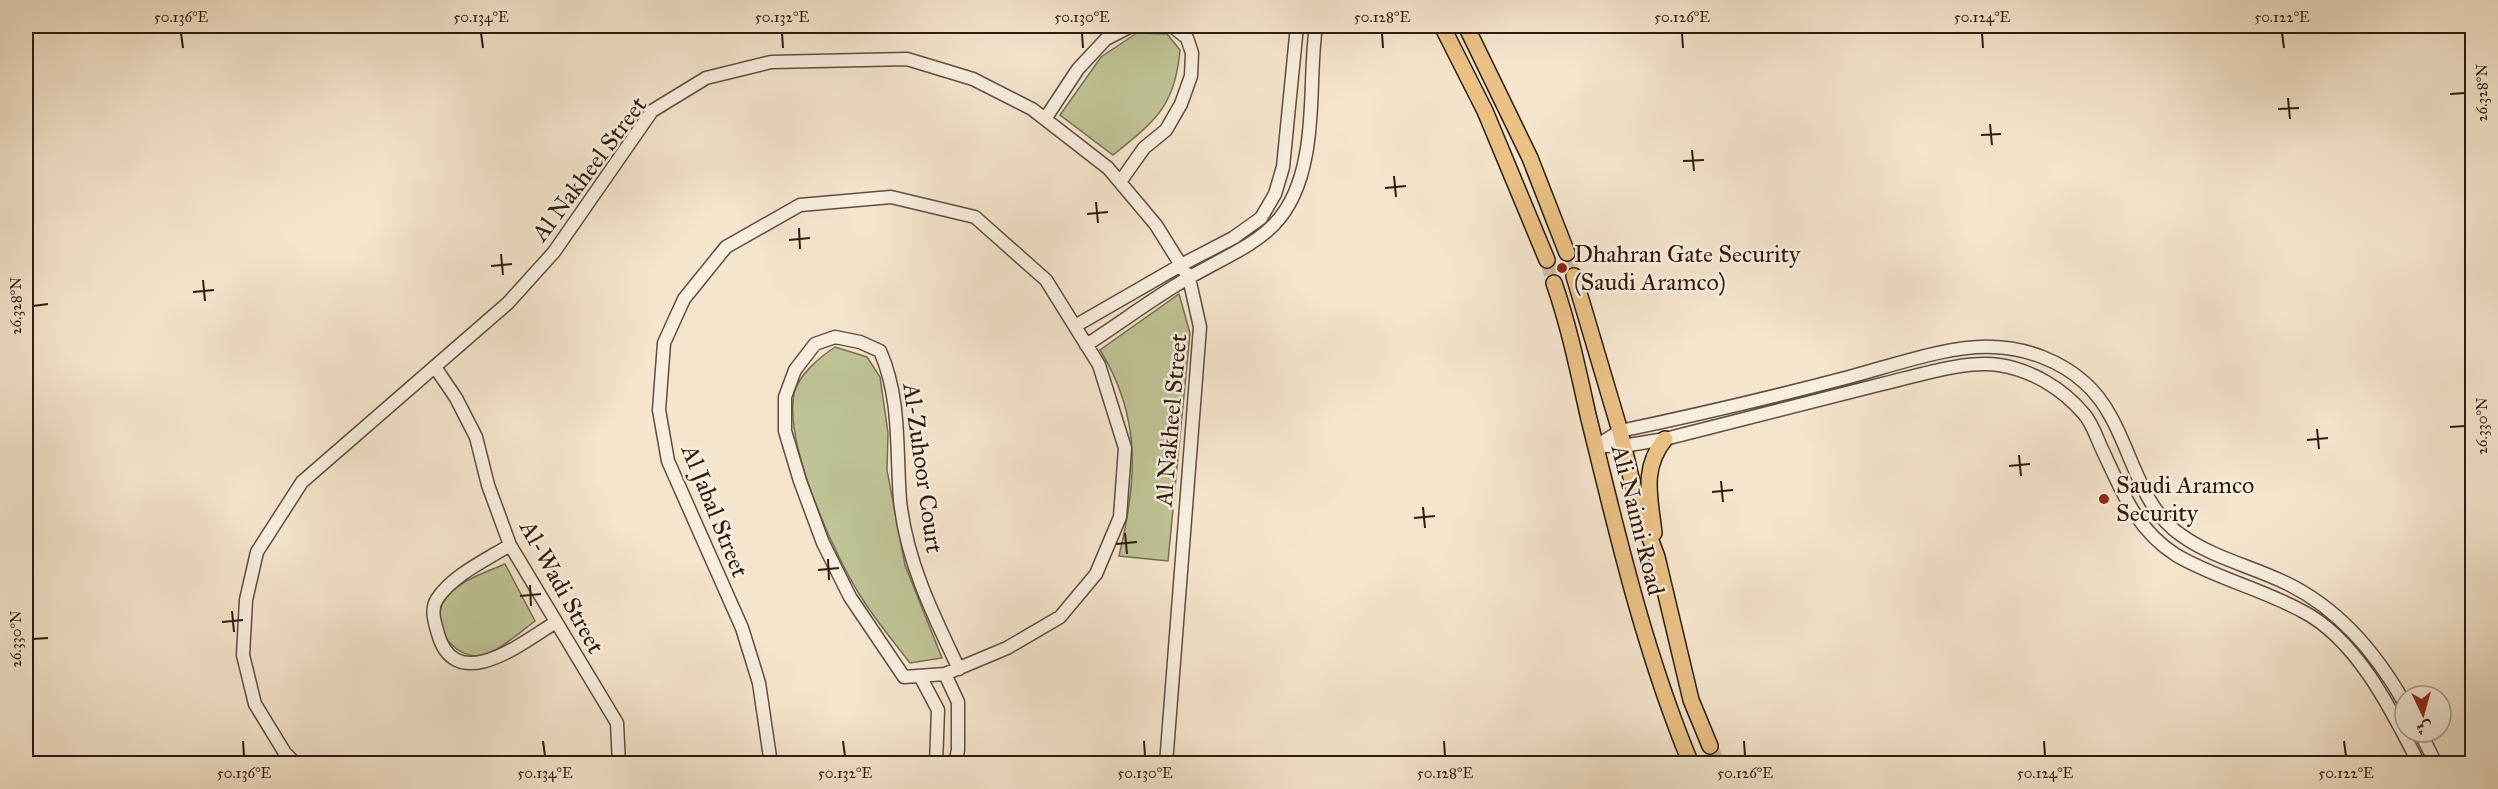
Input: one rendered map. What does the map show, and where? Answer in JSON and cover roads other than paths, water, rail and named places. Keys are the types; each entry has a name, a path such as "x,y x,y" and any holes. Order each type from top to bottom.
{"main road":[{"path":"1442,26 1485,111 1547,260"},
{"path":"1466,26 1530,158 1567,253"},
{"path":"1537,234 1542,238 1551,239 1556,234 1557,226"},
{"name":"Ali Naimi Road","path":"1575,276 1622,438 1637,503 1657,557 1691,700 1710,746"},
{"name":"Ali Naimi Road","path":"1554,283 1560,298 1634,600 1653,663 1691,764"},
{"path":"1560,298 1561,290 1566,286 1573,286 1580,292"},
{"path":"1657,557 1649,482 1652,459 1665,439"}],"street":[{"path":"1045,119 1085,62 1106,39 1131,26"},
{"path":"1120,182 1144,148 1166,130 1181,104 1191,76 1192,53 1187,38 1172,26"},
{"path":"1075,326 1180,264 1233,238 1261,218 1275,194 1283,167 1297,26"},
{"path":"1086,345 1189,278 1246,248 1268,232 1287,210 1306,153 1316,26"},
{"name":"Al Nakheel Street","path":"296,764 285,753 255,704 243,655 246,600 257,552 302,482 508,303 554,252 652,111 706,78 771,62 907,59 973,79 1032,109 1045,119 1108,168 1156,225 1189,278 1200,327 1166,764"},
{"name":"Al Jabal Street","path":"771,764 759,683 742,628 668,461 659,410 664,343 684,299 726,248 800,205 891,197 975,217 1046,280 1099,365 1125,448 1120,517 1096,574 1060,617 1008,648 945,674"},
{"name":"Al-Zuhoor Court","path":"920,676 904,676 850,597 823,543 800,481 785,431 785,397 795,370 814,344 835,337 860,342 880,351 888,368 897,421 901,501 912,562 959,669"},
{"path":"1596,446 1968,347 2010,348 2050,360 2082,380 2106,405 2149,496 2170,526 2206,550 2287,583 2339,618 2373,655 2393,686"},
{"path":"1622,438 1665,439 1919,375 1978,364 2014,368 2048,382 2063,392 2088,418 2130,510 2153,537 2176,555 2304,612 2344,645 2380,690 2419,764"},
{"name":"Al-Wadi Street","path":"435,367 456,398 476,437 488,485 510,544 617,723 619,764"},
{"path":"2088,418 2100,418 2105,413 2106,405"},
{"path":"2130,510 2135,496 2149,496"},
{"path":"510,544 449,585 435,601 433,614 446,651 465,664 491,662 556,622"},
{"path":"936,764 938,710 920,676 945,674 958,702 958,750 955,764"},
{"path":"2426,744 2436,764"}],"tunnel":[{"path":"1567,253 1574,276"},
{"path":"1547,260 1554,283"},
{"path":"1710,746 1718,764"}],"place":[{"name":"Dhahran Gate Security (Saudi Aramco)","path":"1562,268"},
{"name":"Saudi Aramco Security","path":"2104,499"}]}
